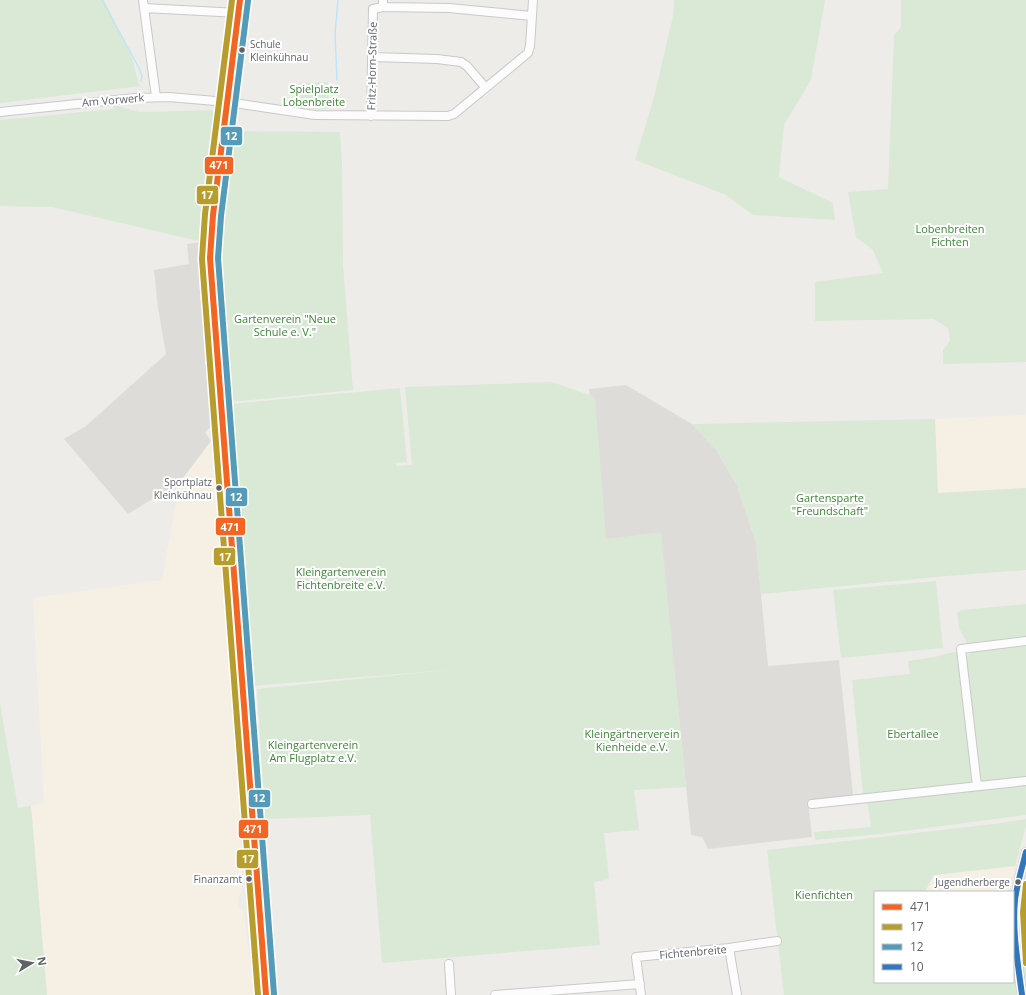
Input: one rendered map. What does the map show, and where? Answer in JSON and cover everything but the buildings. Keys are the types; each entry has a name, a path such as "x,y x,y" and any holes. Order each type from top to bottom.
{"street":[{"path":"240,0 211,228 210,276 266,995"},
{"name":"Am Vorwerk","path":"0,112 156,97 182,97 227,102 301,114 328,116 448,116 454,114 528,53 534,0"},
{"path":"156,97 144,4 239,13"},
{"path":"383,4 449,8 532,16"},
{"name":"Fritz-Horn-Straße","path":"371,116 373,9 383,4"},
{"path":"372,57 437,59 461,62 467,66 485,87"},
{"path":"976,786 961,649 1026,641"},
{"path":"812,804 1026,781"},
{"path":"1022,995 1015,906 1018,884 1026,852"},
{"name":"Fichtenbreite","path":"637,995 641,995 636,957 729,948 777,941"},
{"path":"729,948 737,995"},
{"path":"449,964 451,995"},
{"path":"495,995 640,984"}],"shaded area":[{"path":"203,242 199,278 211,427 205,432 211,441 180,482 128,514 64,439 86,426 166,354 158,308 154,270 189,264 187,244"},
{"path":"626,385 692,424 716,450 737,485 756,543 768,666 839,660 853,795 808,800 812,837 708,849 702,837 691,835 661,541 604,547 589,389"},
{"path":"1026,415 1026,488 938,493 935,419"},
{"path":"211,441 214,446 238,761 242,891 238,899 239,907 243,910 255,995 47,995 31,806 44,803 33,598 162,580 180,482"},
{"path":"1015,866 1008,891 926,891 934,875"}],"green space":[{"path":"0,0 104,0 132,58 139,85 141,86 0,103"},
{"path":"674,0 825,0 811,80 784,125 779,177 833,203 835,220 753,215 724,194 635,160 654,97 673,16"},
{"name":"Lobenbreiten Fichten","path":"901,0 1026,0 1026,362 943,364 943,350 950,341 948,328 934,319 815,321 815,282 883,273 873,250 856,237 848,192 888,189 894,36 901,27"},
{"name":"Spielplatz Lobenbreite","path":"328,82 329,109 301,108 300,83"},
{"path":"114,105 139,112 221,110 203,242 52,207 0,206 0,120 114,109"},
{"name":"Gartenverein \"Neue Schule e. V.\"","path":"232,131 340,132 342,162 343,265 353,390 230,402 227,387 219,252"},
{"path":"552,382 595,397 606,539 661,532 686,787 634,790 639,830 604,833 609,879 594,882 600,945 382,963 370,815 265,819 257,689 449,670 250,686 233,478 235,477 230,404 400,388 407,462 395,463 397,466 412,465 405,387"},
{"name":"Gartensparte \"Freundschaft\"","path":"935,419 938,493 1026,488 1026,570 761,594 756,543 737,485 716,450 692,424"},
{"path":"936,581 943,648 841,658 833,590"},
{"path":"1026,604 1026,639 968,645 959,628 957,613 961,610"},
{"path":"1026,646 1026,778 985,782 980,780 965,657 975,651"},
{"name":"Ebertallee","path":"956,652 960,657 973,777 971,782 967,785 863,795 852,680 910,674 908,661"},
{"path":"0,703 18,808 31,806 47,995 0,995"},
{"path":"1026,783 1026,815 881,834 815,840 814,832 871,827 867,801"},
{"name":"Kienfichten","path":"1026,819 1026,826 1015,866 934,875 926,891 874,891 874,983 1014,983 1014,918 1020,918 1023,882 1026,872 1026,995 784,995 767,850"}],"waterway":[{"path":"102,0 139,68 142,76 141,81"},
{"path":"337,80 335,33 338,0"}],"transit line":[{"name":"17","path":"232,0 205,214 202,259 258,995"},
{"name":"471","path":"240,0 213,215 210,258 266,995"},
{"name":"12","path":"248,1 221,216 218,258 274,994"},
{"name":"10","path":"1022,995 1016,948 1014,912 1017,888 1026,852"},
{"name":"17","path":"1026,884 1023,912 1026,963"}],"place":[{"name":"Schule Kleinkühnau","path":"242,50"},
{"name":"Sportplatz Kleinkühnau","path":"219,488"},
{"name":"Finanzamt","path":"249,879"},
{"name":"Jugendherberge","path":"1018,882"}],"park label":[{"name":"Kleingartenverein Fichtenbreite e.V.","path":"341,578"},
{"name":"Kleingärtnerverein Kienheide e.V.","path":"632,740"},
{"name":"Kleingartenverein Am Flugplatz e.V.","path":"313,751"}]}
